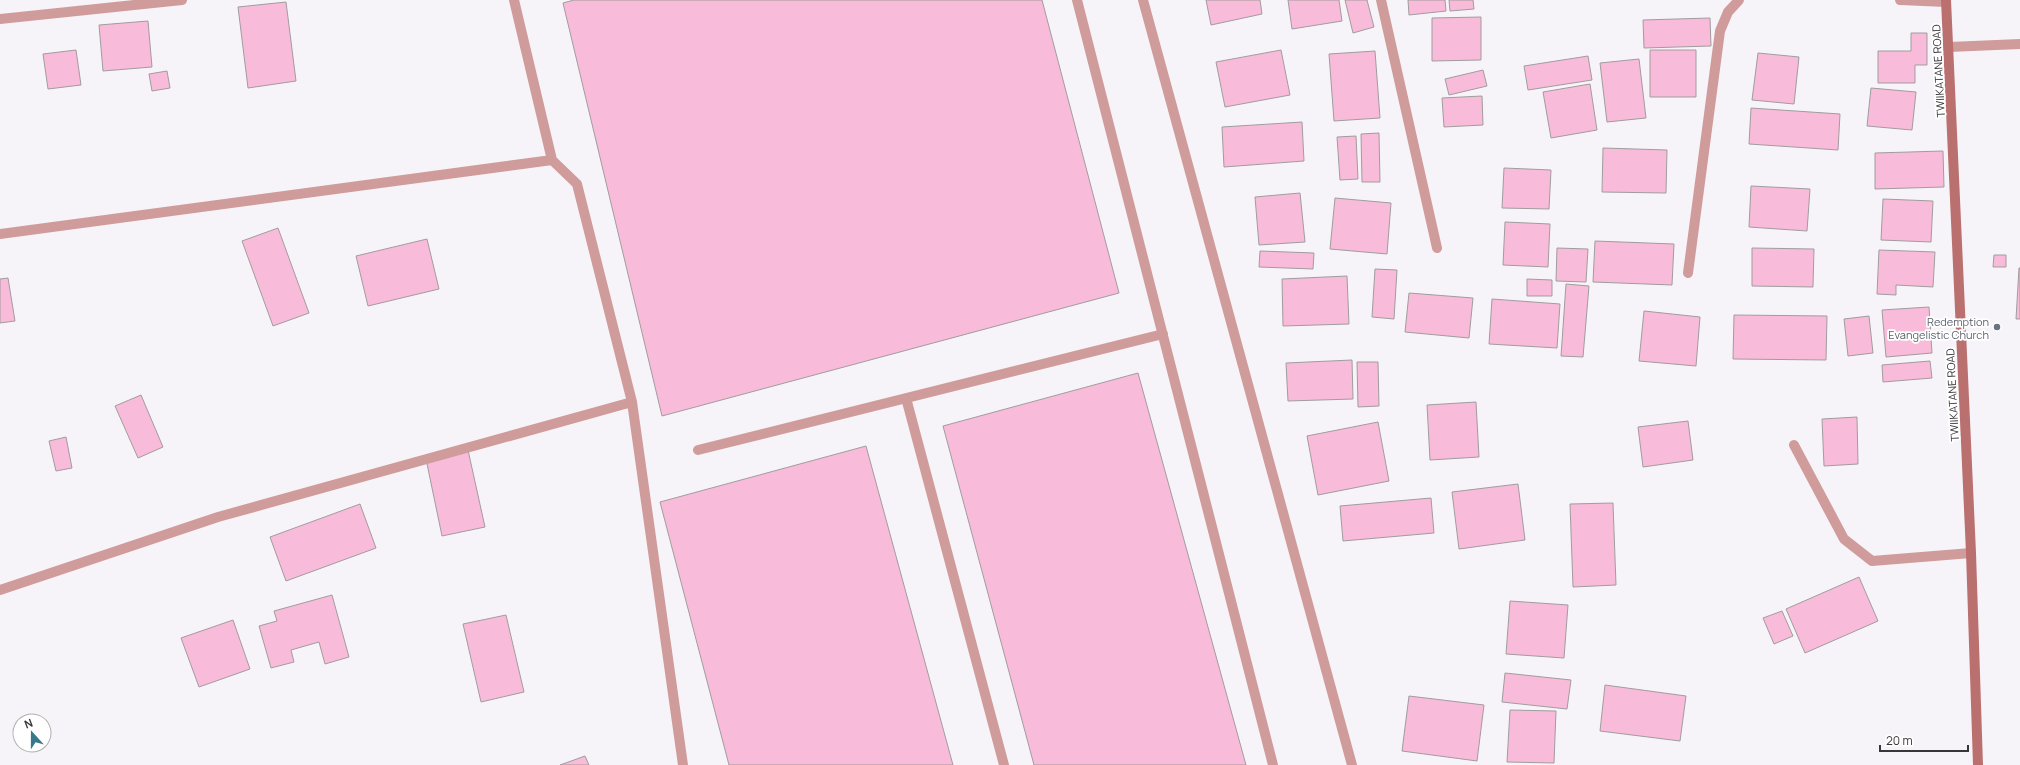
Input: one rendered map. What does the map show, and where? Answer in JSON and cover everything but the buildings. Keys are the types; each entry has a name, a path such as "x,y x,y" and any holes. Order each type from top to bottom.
{"main road":[{"name":"TWIIKATANE ROAD","path":"1946,1 1971,553 1978,765"}],"street":[{"path":"0,19 182,0"},
{"path":"514,0 552,160 577,184 632,402 683,765"},
{"path":"1077,0 1273,765"},
{"path":"1143,0 1352,765"},
{"path":"1381,0 1437,248"},
{"path":"1688,273 1719,37 1728,12 1739,0"},
{"path":"1900,0 1946,1"},
{"path":"1949,47 2020,44"},
{"path":"0,234 552,160"},
{"path":"698,450 1163,334"},
{"path":"906,398 1004,765"},
{"path":"0,590 218,516 632,402"},
{"path":"1794,445 1844,539 1872,561 1971,553"}],"place":[{"name":"Redemption Evangelistic Church","path":"1997,327"}]}
